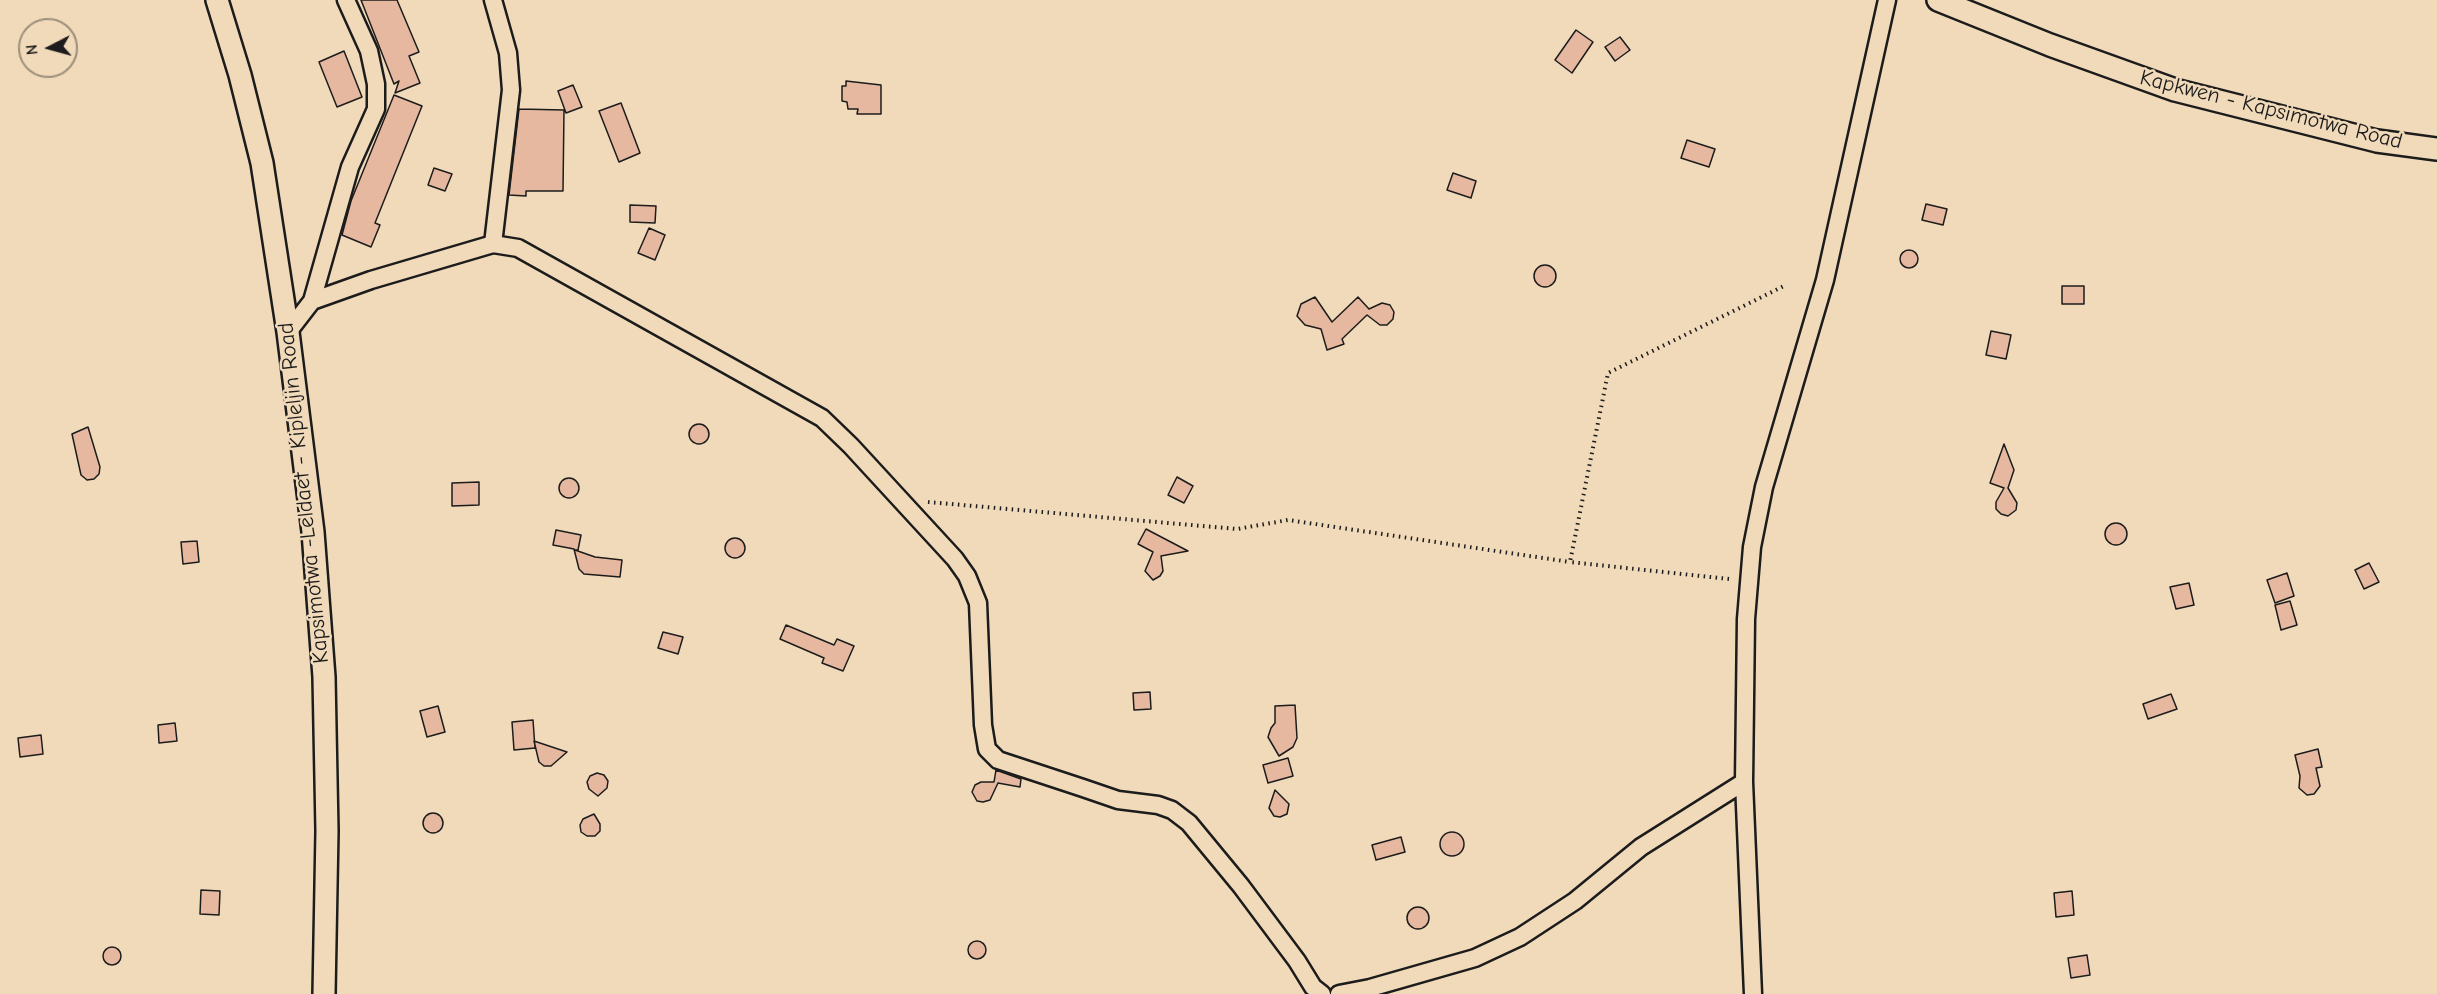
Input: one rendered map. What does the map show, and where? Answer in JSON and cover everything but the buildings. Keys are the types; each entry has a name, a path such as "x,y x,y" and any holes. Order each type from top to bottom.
{"street":[{"name":"Kapsimotwa -Leldaet - Kipleljin Road","path":"217,0 240,75 262,163 288,332 313,532 324,677 327,831 324,994"},
{"path":"288,332 312,301 350,167 376,109 376,84 369,51 346,0"},
{"path":"493,0 508,53 511,90 493,244"},
{"path":"1753,994 1744,782 1746,619 1752,547 1764,487 1825,280 1887,0"},
{"name":"Kapkwen - Kapsimotwa Road","path":"1938,0 2050,45 2175,90 2377,141 2437,150"},
{"path":"312,301 382,277 493,244 518,248 666,333 822,418 955,559 967,576 978,603 983,725 987,749 998,760 1083,789 1118,800 1158,805 1172,810 1189,823 1241,886 1297,961 1313,987 1322,994"},
{"path":"1339,994 1371,988 1475,958 1520,937 1575,900 1641,847 1744,782"}],"path":[{"path":"1570,562 1608,373 1786,285"},
{"path":"900,500 1237,529 1288,520 1570,562 1729,579"}]}
